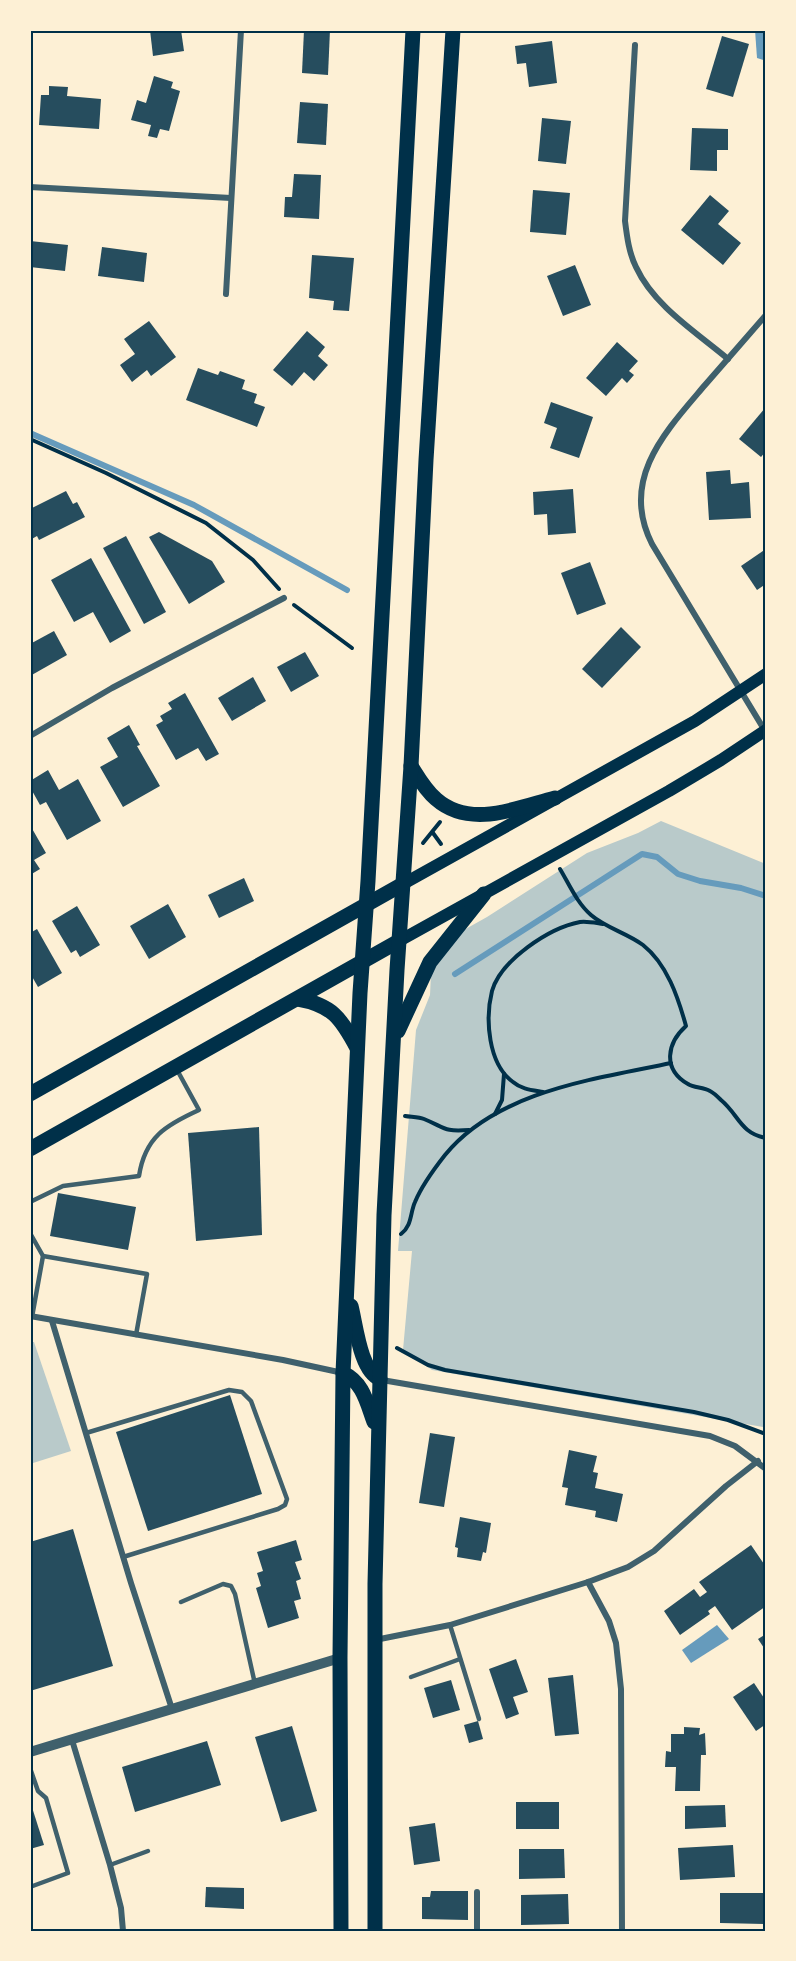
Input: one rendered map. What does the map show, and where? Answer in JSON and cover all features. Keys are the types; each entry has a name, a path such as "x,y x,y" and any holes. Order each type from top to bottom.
{"main road":[{"path":"341,1931 340,1658 347,1287 362,961 413,30"},
{"path":"375,1931 377,1430 384,1215 411,766 426,460 453,30"},
{"path":"30,1094 681,729 766,674"},
{"path":"30,1149 669,791 765,730"},
{"path":"411,766 436,799 447,808 462,813 489,814 555,798"},
{"path":"394,1040 430,962 484,894"},
{"path":"298,999 315,1002 333,1012 347,1029 358,1050"},
{"path":"347,1287 364,1358 371,1374 380,1379"},
{"path":"344,1373 355,1380 362,1389 377,1430"}],"street":[{"path":"226,294 241,30"},
{"path":"635,45 624,221 628,244 635,266 648,288 665,306 728,359"},
{"path":"30,187 231,198"},
{"path":"765,730 652,544 646,532 642,508 643,482 658,442 766,315"},
{"path":"30,736 112,688 284,598"},
{"path":"31,1317 283,1360 344,1373"},
{"path":"52,1321 123,1557 172,1709"},
{"path":"380,1379 710,1436 735,1446 766,1469"},
{"path":"375,1640 450,1626 628,1567 654,1551 726,1486 758,1461"},
{"path":"588,1582 609,1621 616,1643 621,1689 622,1931"},
{"path":"30,1752 340,1658"},
{"path":"72,1740 111,1865 123,1931"},
{"path":"477,1892 477,1931"}],"lane":[{"path":"30,1202 63,1186 139,1176 145,1153 154,1138 169,1125 199,1110 176,1068"},
{"path":"30,1233 43,1256 31,1317"},
{"path":"43,1256 147,1274 136,1335"},
{"path":"86,1433 229,1390 242,1392 251,1401 287,1499 285,1505 278,1509 123,1557"},
{"path":"181,1602 223,1584 231,1586 235,1594 255,1684"},
{"path":"450,1626 478,1719"},
{"path":"411,1677 460,1659"},
{"path":"30,1768 38,1791 46,1798 68,1873 30,1887"},
{"path":"111,1865 148,1851"}],"path":[{"path":"30,439 106,473 206,524 253,560 278,587 284,598 352,648"},
{"path":"421,846 440,822"},
{"path":"433,833 441,844"},
{"path":"560,869 582,905 604,924 642,945 657,959 669,980 680,1004 686,1026 676,1034 669,1049 671,1063 678,1077 689,1085 711,1091 746,1130 755,1136 766,1138"},
{"path":"544,1092 526,1089 513,1083 504,1074 495,1056 489,1028 493,991 500,976 514,959 545,935 582,922 604,924"},
{"path":"398,1236 410,1223 415,1201 431,1174 470,1130 495,1115 544,1092 575,1083 671,1063"},
{"path":"495,1115 502,1100 504,1074"},
{"path":"403,1115 423,1118 441,1129 470,1130"},
{"path":"393,1346 428,1365 445,1370 694,1412 728,1420 766,1434"}],"shaded area":[{"path":"661,821 766,864 766,1431 763,1427 432,1370 403,1350 412,1251 398,1251 416,1030 430,995 431,973 446,940 487,917 587,853 638,833"},
{"path":"30,1342 34,1342 71,1451 30,1464"}],"water":[{"path":"755,30 766,34 766,61 757,58"},
{"path":"717,1625 729,1639 691,1663 682,1650"}],"building":[{"path":"150,30 181,30 184,51 153,56"},
{"path":"304,30 330,30 328,75 302,73"},
{"path":"722,36 749,44 733,97 706,89"},
{"path":"552,41 557,83 529,87 526,63 517,64 515,46"},
{"path":"154,76 173,82 171,88 180,91 169,131 160,129 157,138 148,136 151,125 131,120 137,100 146,103"},
{"path":"49,86 68,87 67,96 101,99 99,129 39,125 41,95 49,95"},
{"path":"300,102 328,104 326,145 297,143"},
{"path":"542,118 571,121 566,164 538,161"},
{"path":"692,128 728,129 728,150 717,150 717,171 690,170"},
{"path":"294,174 321,175 319,219 284,217 285,197 292,197"},
{"path":"533,190 570,193 566,235 530,232"},
{"path":"710,195 729,211 718,224 741,243 723,265 681,230"},
{"path":"30,241 68,245 65,271 30,267"},
{"path":"102,247 147,253 144,282 98,276"},
{"path":"312,255 354,258 349,311 333,310 334,301 309,298"},
{"path":"575,265 591,305 563,316 547,276"},
{"path":"149,321 176,357 151,376 147,370 132,382 120,365 135,354 124,339"},
{"path":"307,331 325,347 318,356 328,365 314,381 304,372 292,386 273,370"},
{"path":"617,342 638,361 629,371 634,375 627,383 622,378 606,396 586,378"},
{"path":"198,368 218,375 220,371 245,380 242,389 257,394 254,403 265,407 257,427 186,400"},
{"path":"551,402 593,417 579,458 550,448 557,428 544,423"},
{"path":"766,407 766,451 761,457 739,439"},
{"path":"730,470 731,484 749,482 751,518 709,520 706,472"},
{"path":"573,489 576,533 548,535 547,514 534,515 533,492"},
{"path":"66,491 73,504 77,502 85,517 39,540 37,536 30,540 30,509"},
{"path":"159,532 212,561 225,582 189,604 149,537"},
{"path":"126,536 166,612 144,624 103,548"},
{"path":"766,549 766,584 757,590 741,566"},
{"path":"91,558 131,631 110,643 93,612 74,622 51,580"},
{"path":"590,562 606,604 577,615 561,573"},
{"path":"621,627 641,647 602,688 582,669"},
{"path":"54,631 67,655 30,676 30,644"},
{"path":"305,652 319,676 291,692 277,667"},
{"path":"253,677 266,701 232,721 218,698"},
{"path":"185,693 219,754 206,761 198,748 176,760 156,725 163,721 160,716 172,709 168,703"},
{"path":"129,725 140,745 137,746 160,786 123,807 100,767 118,757 107,738"},
{"path":"48,770 59,790 78,779 101,821 67,840 46,802 40,805 30,787 30,781"},
{"path":"30,825 46,853 34,860 40,869 30,875"},
{"path":"244,878 254,901 219,918 208,895"},
{"path":"168,904 186,937 149,959 130,926"},
{"path":"77,906 100,945 80,957 76,950 71,953 52,921"},
{"path":"37,929 62,973 38,987 30,973 30,933"},
{"path":"259,1127 262,1235 196,1241 188,1133"},
{"path":"58,1193 136,1207 128,1250 50,1236"},
{"path":"230,1395 262,1494 148,1531 116,1432"},
{"path":"430,1433 455,1437 444,1507 419,1503"},
{"path":"569,1450 597,1456 593,1472 598,1473 595,1488 623,1494 617,1522 595,1517 596,1511 565,1505 568,1488 562,1487"},
{"path":"460,1517 491,1523 486,1553 483,1552 481,1561 457,1557 458,1548 455,1547"},
{"path":"73,1529 113,1666 30,1691 30,1542"},
{"path":"296,1540 302,1560 295,1562 301,1579 296,1581 301,1599 294,1601 299,1618 268,1628 256,1588 261,1586 257,1573 263,1571 257,1552"},
{"path":"751,1545 766,1567 766,1606 732,1630 715,1606 708,1611 710,1614 680,1635 664,1611 694,1589 700,1597 707,1592 699,1582"},
{"path":"766,1634 766,1651 758,1639"},
{"path":"516,1659 528,1692 513,1697 519,1714 506,1719 489,1669"},
{"path":"573,1675 579,1734 555,1736 548,1678"},
{"path":"451,1680 460,1710 433,1718 424,1688"},
{"path":"754,1683 766,1701 766,1724 756,1731 733,1697"},
{"path":"478,1721 483,1739 469,1743 464,1725"},
{"path":"292,1726 317,1811 281,1822 255,1737"},
{"path":"684,1727 700,1728 699,1735 705,1733 706,1755 701,1755 700,1791 675,1791 676,1767 665,1767 666,1751 671,1752 671,1734 684,1734"},
{"path":"207,1741 221,1785 135,1812 122,1767"},
{"path":"30,1801 44,1845 30,1849"},
{"path":"516,1802 559,1802 559,1829 516,1829"},
{"path":"725,1805 726,1827 685,1829 685,1806"},
{"path":"435,1823 440,1861 414,1865 409,1827"},
{"path":"733,1845 735,1877 680,1880 678,1848"},
{"path":"519,1849 564,1849 565,1878 519,1879"},
{"path":"206,1887 244,1888 244,1909 205,1907"},
{"path":"431,1891 468,1891 468,1920 422,1919 422,1897 430,1897"},
{"path":"720,1893 766,1893 766,1924 720,1923"},
{"path":"568,1894 569,1924 521,1925 521,1895"}],"waterway":[{"path":"30,433 194,505 347,590"},
{"path":"455,974 642,854 657,857 678,874 766,896"}]}
